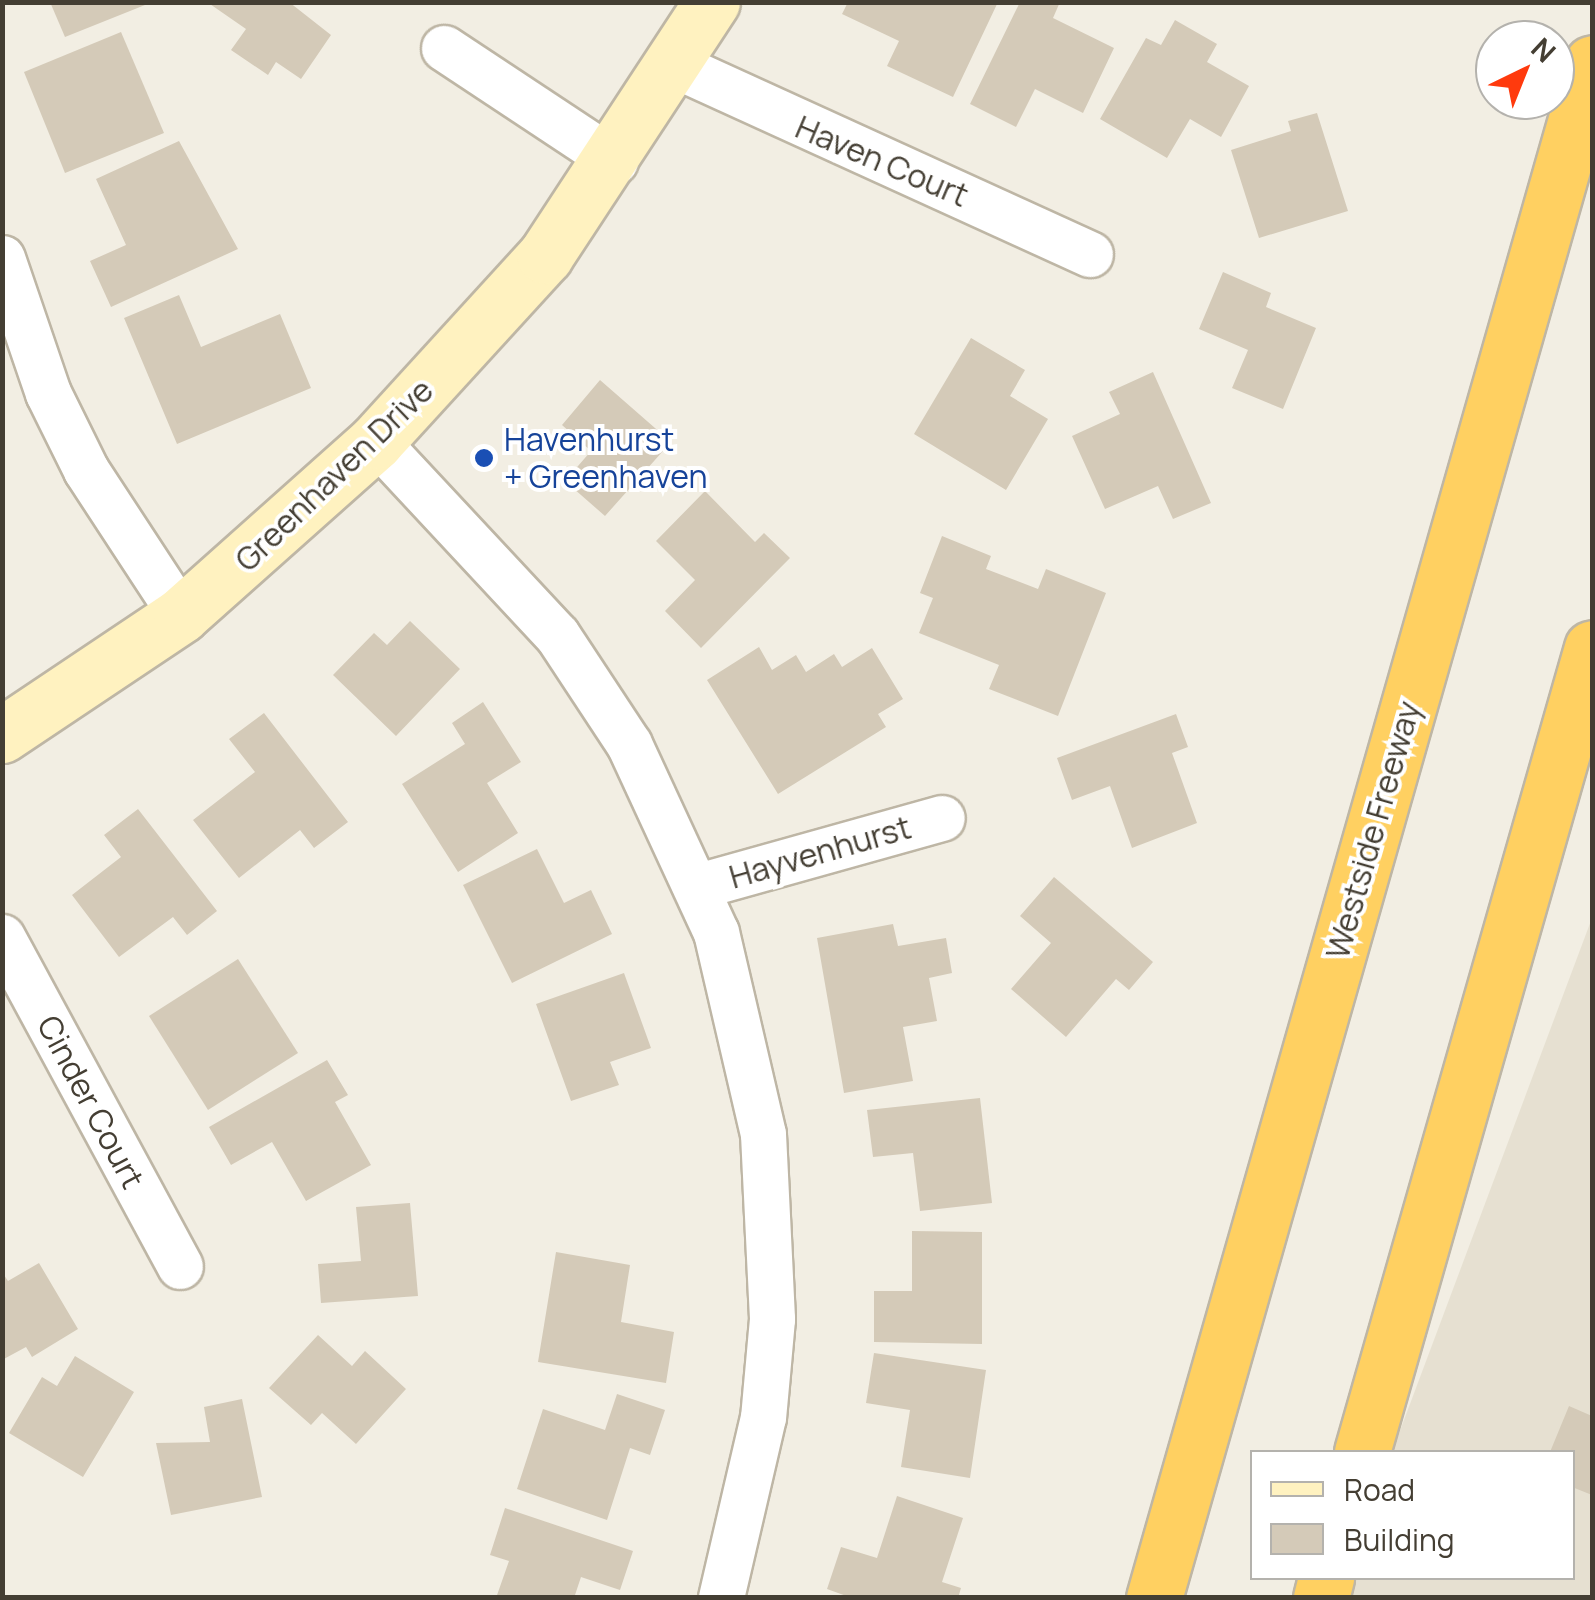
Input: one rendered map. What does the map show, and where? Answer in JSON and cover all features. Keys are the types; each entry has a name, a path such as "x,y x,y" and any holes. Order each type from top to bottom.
{"highway":[{"name":"Westside Freeway","path":"1154,1598 1592,63"},
{"path":"1363,1450 1592,648"}],"street":[{"name":"Greenhaven Drive","path":"2,734 181,615 376,441 500,309 614,162 712,2"},
{"path":"444,48 614,162"},
{"name":"Haven Court","path":"675,66 1090,254"},
{"path":"2,258 48,393 86,470 181,615"},
{"path":"376,441 557,634 629,744 698,886 744,1026 771,1221 763,1418 721,1598"},
{"name":"Hayvenhurst","path":"698,886 942,818"},
{"name":"Cinder Court","path":"2,937 180,1266"}],"shaded area":[{"path":"1592,918 1592,1597 1337,1598 1344,1580 1575,1580 1575,1450 1393,1450"}],"building":[{"path":"50,2 150,2 150,3 65,37"},
{"path":"207,2 289,2 331,35 301,79 276,62 268,75 231,50 246,29"},
{"path":"848,2 998,2 953,97 887,66 899,41 842,14"},
{"path":"1020,2 1060,2 1053,18 1114,48 1083,113 1035,89 1016,127 970,104"},
{"path":"1175,20 1217,44 1207,62 1249,86 1221,137 1190,119 1167,158 1100,119 1146,38 1161,45"},
{"path":"121,32 164,133 65,173 24,72"},
{"path":"1317,113 1348,211 1259,238 1231,150 1291,131 1288,121"},
{"path":"179,141 238,249 111,307 90,261 126,245 96,179"},
{"path":"1223,272 1271,293 1266,307 1316,328 1283,409 1232,388 1248,350 1199,329"},
{"path":"179,295 201,347 280,314 311,388 177,444 124,318"},
{"path":"971,338 1025,370 1010,396 1048,419 1006,490 914,434"},
{"path":"1153,372 1211,503 1173,519 1158,486 1105,509 1072,436 1120,414 1109,392"},
{"path":"600,380 671,442 605,516 565,481 591,451 562,425"},
{"path":"705,491 755,542 764,533 790,558 701,648 665,611 695,580 656,541"},
{"path":"942,536 991,556 986,569 1038,589 1046,569 1106,593 1058,716 989,689 999,665 919,633 933,598 920,593"},
{"path":"410,621 460,669 396,736 333,675 374,633 387,645"},
{"path":"759,647 772,670 796,655 806,672 834,654 842,667 872,648 903,699 878,714 886,727 778,794 707,680"},
{"path":"483,702 521,762 487,783 518,833 458,872 402,784 465,744 452,723"},
{"path":"264,713 348,822 314,848 300,830 239,878 193,820 255,772 229,739"},
{"path":"1176,714 1188,747 1172,753 1197,823 1132,848 1110,786 1072,800 1057,758"},
{"path":"138,809 217,911 187,935 173,917 119,957 72,895 121,857 104,835"},
{"path":"537,849 564,903 591,890 612,934 512,983 463,885"},
{"path":"1054,877 1153,962 1129,990 1116,979 1066,1037 1011,989 1051,943 1020,916"},
{"path":"893,924 898,946 946,938 952,973 929,978 937,1021 903,1027 913,1081 844,1093 817,938"},
{"path":"238,959 298,1053 208,1110 149,1016"},
{"path":"624,973 651,1048 610,1062 619,1085 571,1101 536,1004"},
{"path":"327,1060 348,1095 335,1102 371,1165 306,1201 272,1142 231,1165 209,1127"},
{"path":"980,1098 992,1203 920,1211 913,1153 873,1157 867,1110"},
{"path":"410,1203 418,1296 321,1303 318,1264 361,1261 356,1207"},
{"path":"912,1231 982,1232 982,1344 874,1342 874,1291 912,1291"},
{"path":"556,1252 630,1265 621,1322 674,1332 666,1383 538,1362"},
{"path":"39,1263 78,1329 32,1357 26,1347 2,1360 2,1272 8,1281"},
{"path":"318,1335 352,1366 365,1351 406,1389 356,1444 322,1413 311,1425 269,1388"},
{"path":"874,1353 986,1370 970,1478 901,1467 910,1410 866,1403"},
{"path":"75,1356 134,1392 83,1477 9,1433 42,1377 57,1386"},
{"path":"617,1394 665,1410 650,1455 630,1448 607,1520 517,1489 543,1409 605,1430"},
{"path":"242,1399 262,1497 171,1515 156,1443 210,1442 204,1407"},
{"path":"1569,1406 1592,1416 1592,1495 1575,1488 1575,1450 1551,1450"},
{"path":"897,1496 963,1518 942,1582 961,1588 958,1598 852,1598 827,1589 841,1547 877,1558"},
{"path":"505,1508 633,1551 620,1590 581,1577 574,1598 496,1598 509,1561 490,1555"}],"place":[{"name":"Havenhurst + Greenhaven","path":"484,458"}]}
